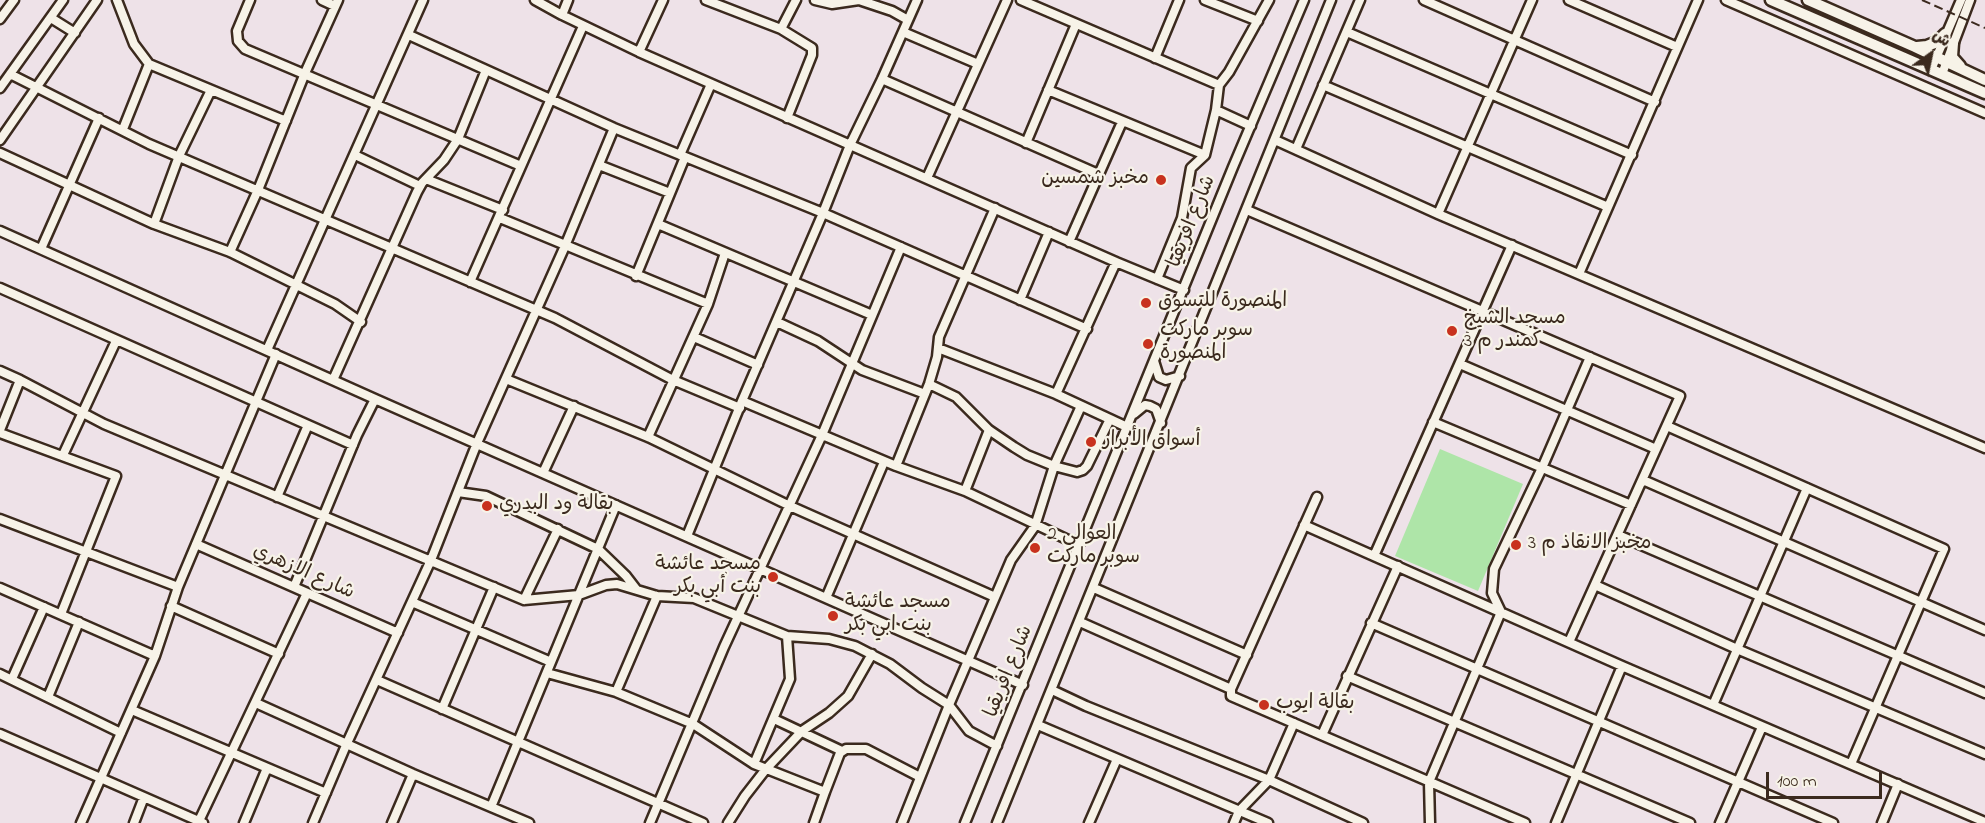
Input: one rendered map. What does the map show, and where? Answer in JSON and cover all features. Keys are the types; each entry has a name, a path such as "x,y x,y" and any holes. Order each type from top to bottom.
{"main road":[{"path":"1772,0 1985,93"},
{"path":"1808,0 1985,80"},
{"path":"1915,47 1937,42 1945,34"},
{"path":"1953,44 1952,57 1972,75"}],"street":[{"path":"0,19 14,0"},
{"path":"0,88 63,0"},
{"path":"0,140 97,0"},
{"path":"117,0 134,44 149,64 286,122"},
{"path":"250,0 237,31 238,41 249,51 306,73 521,166"},
{"path":"230,252 336,3 322,0"},
{"path":"267,351 423,0"},
{"path":"535,0 639,52 1069,242 1184,290"},
{"path":"562,15 568,0"},
{"path":"639,52 663,0"},
{"path":"706,0 781,29 813,50 787,118"},
{"path":"781,29 796,0"},
{"path":"815,0 832,4 859,0 892,11 908,20"},
{"path":"687,537 850,145 917,0"},
{"path":"927,178 1007,0"},
{"path":"1021,0 1219,85"},
{"path":"1155,58 1179,0"},
{"path":"1206,0 1258,21"},
{"path":"1157,279 1182,218 1191,168 1205,155 1216,110 1219,85 1269,0"},
{"name":"شارع افريقيا","path":"965,823 1304,0"},
{"path":"997,823 1161,423 1330,0"},
{"path":"1296,149 1360,0"},
{"path":"1424,0 1655,102"},
{"path":"1438,214 1532,0"},
{"path":"1569,0 1677,47"},
{"path":"1579,274 1698,0"},
{"path":"1726,0 1985,113"},
{"path":"1936,72 1936,57 1961,0"},
{"path":"1936,72 1946,62 1970,0"},
{"path":"51,18 75,33"},
{"path":"1026,143 1076,24"},
{"path":"470,282 583,26"},
{"path":"903,32 978,64"},
{"path":"1347,32 1632,155"},
{"path":"409,35 614,128 823,213 1087,329"},
{"path":"123,129 149,64"},
{"path":"333,380 423,182 444,160 458,139 486,70"},
{"path":"10,74 149,144 555,318 673,380 822,435 884,462 966,491 1079,545"},
{"path":"882,79 1098,174"},
{"path":"636,276 711,84"},
{"path":"1323,85 1608,207"},
{"path":"154,224 180,156 211,90"},
{"path":"1048,90 1205,155"},
{"path":"1216,110 1251,126"},
{"path":"41,249 99,118"},
{"path":"1069,242 1122,122"},
{"path":"313,823 431,560 477,443 565,246 614,128"},
{"path":"1275,140 1438,214 1985,448"},
{"path":"0,153 154,224 230,252 347,311 361,322"},
{"path":"355,155 501,214 565,246 708,304"},
{"path":"599,165 670,193"},
{"path":"896,466 929,384 939,337 995,208"},
{"path":"1247,210 1680,396 1569,642"},
{"path":"658,224 872,315"},
{"path":"0,231 1023,685"},
{"path":"1020,300 1049,232"},
{"path":"1374,556 1512,245"},
{"path":"650,823 724,647 822,435 901,247"},
{"path":"648,437 708,304 725,253"},
{"path":"1056,394 1116,262"},
{"path":"0,288 353,445"},
{"path":"777,322 818,341 868,373 925,394"},
{"path":"694,337 758,364"},
{"path":"63,455 116,341"},
{"path":"938,348 1056,394 1127,427"},
{"path":"81,823 156,656 178,586 276,354"},
{"path":"1502,612 1492,593 1494,569 1542,468 1590,357"},
{"path":"1154,360 1159,377 1166,380 1180,376"},
{"path":"1460,364 1656,449"},
{"path":"0,371 82,414 524,600 579,595 606,585 617,584 657,596 694,598 787,636 842,641 872,654 949,705 969,731 998,746"},
{"path":"506,379 648,437 790,506 995,597"},
{"path":"20,380 0,431 116,476 61,614"},
{"path":"929,384 956,397 989,430 1020,451 1054,466 1077,472 1083,470 1110,419"},
{"path":"294,587 353,445 375,399"},
{"path":"543,473 574,406"},
{"path":"902,823 1011,560 1035,525 1054,466 1081,406"},
{"path":"1132,415 1141,407 1150,406 1156,409 1161,423"},
{"path":"1433,422 1631,505"},
{"path":"277,497 308,425"},
{"path":"1667,426 1944,549 1851,764"},
{"path":"966,491 989,430"},
{"path":"826,598 884,462"},
{"path":"1643,480 1985,630"},
{"path":"1713,705 1807,488"},
{"path":"458,492 486,496 598,549 626,576 636,590"},
{"path":"1317,496 1231,689 1231,696 1525,823"},
{"path":"491,807 616,505"},
{"path":"0,519 178,586"},
{"path":"1304,525 1761,727 1985,822"},
{"path":"524,600 558,529"},
{"path":"1618,535 1985,693"},
{"name":"شارع الازهري","path":"195,544 398,633"},
{"path":"1322,735 1398,566"},
{"path":"1595,585 1875,709 1985,754"},
{"path":"442,709 494,587"},
{"path":"0,588 156,656"},
{"path":"1094,588 1247,654"},
{"path":"0,734 200,822 307,593"},
{"path":"616,692 657,596"},
{"path":"412,602 551,662"},
{"path":"171,606 279,654"},
{"path":"12,679 44,607"},
{"path":"1430,823 1430,782 1502,612"},
{"path":"48,697 79,622"},
{"path":"1080,622 1231,689"},
{"path":"1371,623 1833,823"},
{"path":"754,764 790,679 787,636"},
{"path":"728,823 766,769 802,731 829,713 848,696 872,654"},
{"path":"1556,823 1622,666"},
{"path":"547,673 616,692 693,724 754,764 825,792"},
{"path":"0,674 121,732"},
{"path":"1347,676 1690,823"},
{"path":"376,680 703,823"},
{"path":"1052,690 1269,780 1363,823"},
{"path":"256,703 412,774 529,823"},
{"path":"132,710 326,793"},
{"path":"774,719 842,751 852,748 866,749 920,777"},
{"path":"1234,823 1239,811 1269,780 1294,723"},
{"path":"1038,725 1268,823"},
{"path":"1720,823 1761,727"},
{"path":"814,823 842,751"},
{"path":"1093,822 1117,759"},
{"path":"244,823 267,768"},
{"path":"392,823 412,774"},
{"path":"1882,823 1898,784"},
{"path":"134,823 144,798"}],"green space":[{"path":"1440,449 1523,484 1478,591 1395,556"}],"railway":[{"path":"1922,0 1985,28"}],"place":[{"name":"مخبز شمسين","path":"1161,180"},
{"name":"المنصورة للتسوق","path":"1146,303"},
{"name":"مسجد الشيخ كمندر م 3","path":"1452,331"},
{"name":"سوبر ماركت المنصورة","path":"1148,344"},
{"name":"أسواق الأبرار","path":"1091,442"},
{"name":"بقالة ود البدري","path":"487,506"},
{"name":"مخبز الانقاذ م 3","path":"1516,545"},
{"name":"العوالي 2 سوبر ماركت","path":"1035,548"},
{"name":"مسجد عائشة بنت أبي بكر","path":"773,577"},
{"name":"مسجد عائشة بنت ابي بكر","path":"833,616"},
{"name":"بقالة ايوب","path":"1264,705"}]}
